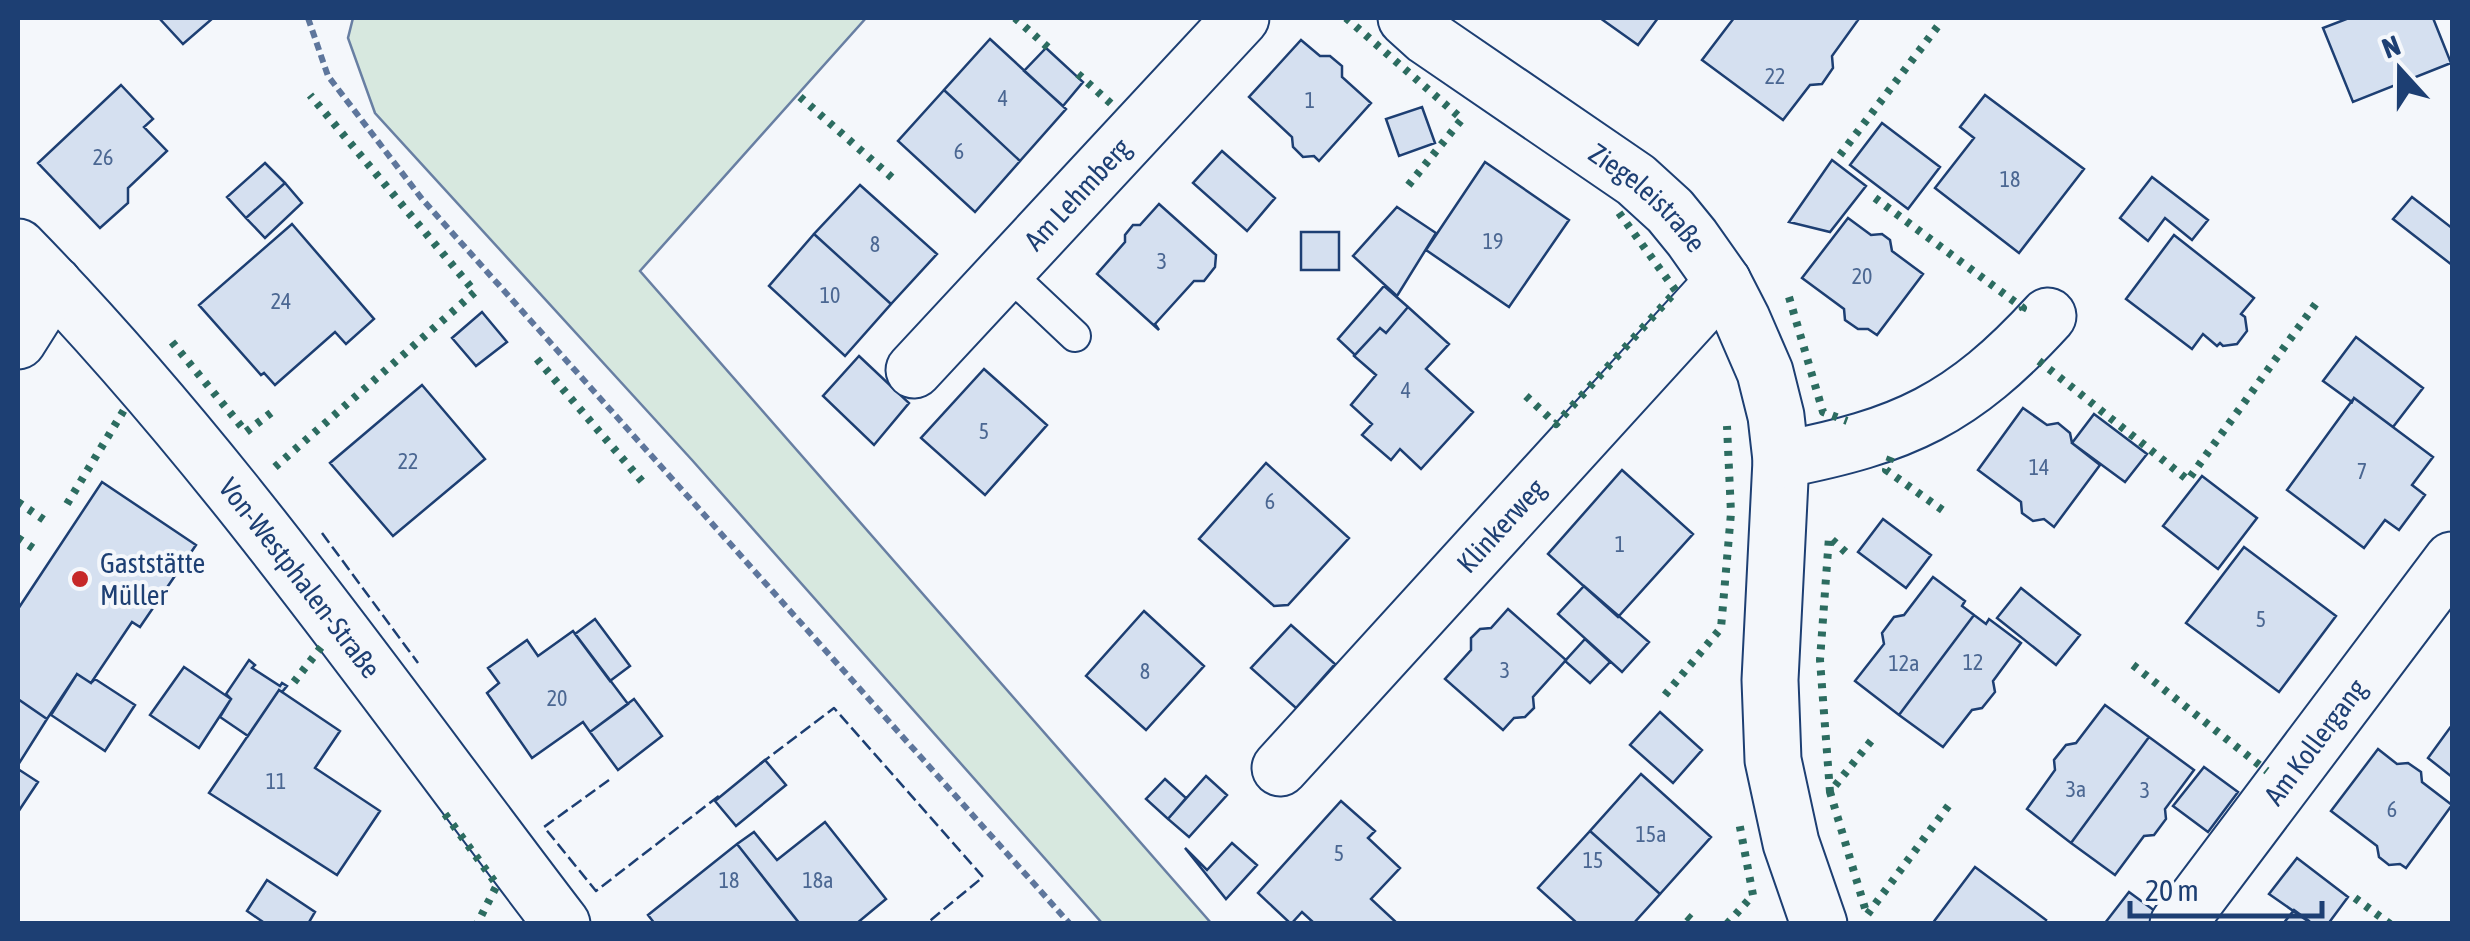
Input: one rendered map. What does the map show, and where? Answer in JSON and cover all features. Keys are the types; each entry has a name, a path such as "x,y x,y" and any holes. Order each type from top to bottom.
{"street":[{"name":"Am Lehmberg","path":"914,370 1241,18"},
{"name":"Ziegeleistraße","path":"1406,18 1427,37 1636,180 1670,211 1723,282 1765,372 1776,416 1780,460 1770,680 1773,760 1801,912"},
{"path":"18,341 36,265"},
{"name":"Von-Westphalen-Straße","path":"36,265 122,357 204,455 552,919"},
{"name":"Klinkerweg","path":"1280,768 1723,282"},
{"path":"1780,460 1888,434 1930,415 1984,381 2048,316"},
{"name":"Am Kollergang","path":"2178,924 2452,560"}],"lane":[{"path":"1007,272 1074,336"}],"path":[{"path":"308,18 328,76 422,199 1070,924"}],"shaded area":[{"path":"353,18 866,18 640,271 1211,923 1102,923 692,460 375,113 348,38"}],"building":[{"path":"159,18 213,18 183,44"},
{"path":"1600,18 1658,18 1638,45"},
{"path":"1734,18 1858,20 1832,56 1833,68 1822,84 1810,85 1783,120 1702,60"},
{"path":"2349,18 2433,18 2451,63 2353,102 2323,28"},
{"path":"990,39 1066,109 1020,161 944,90"},
{"path":"1301,40 1320,56 1330,56 1342,66 1342,77 1371,103 1319,161 1314,156 1303,157 1293,147 1292,137 1249,97"},
{"path":"1046,48 1083,82 1063,106 1024,71"},
{"path":"121,85 153,119 144,127 167,151 128,188 128,203 100,228 38,163"},
{"path":"944,90 1020,161 975,212 898,141"},
{"path":"1985,95 2084,169 2019,253 1935,188 1974,138 1960,127"},
{"path":"1422,107 1435,143 1399,156 1386,119"},
{"path":"1882,123 1940,167 1908,209 1850,165"},
{"path":"1222,151 1275,198 1247,231 1193,183"},
{"path":"1832,160 1866,186 1830,232 1789,222"},
{"path":"1485,162 1569,220 1509,307 1426,250"},
{"path":"265,163 285,183 246,218 227,197"},
{"path":"2152,177 2208,220 2192,240 2165,218 2148,241 2120,218"},
{"path":"285,183 302,203 265,238 246,218"},
{"path":"860,185 937,254 891,304 814,234"},
{"path":"2412,197 2452,228 2452,265 2393,219"},
{"path":"1159,204 1216,255 1215,267 1204,281 1194,281 1155,324 1159,330 1097,274 1125,242 1133,225 1140,225"},
{"path":"1397,207 1436,233 1397,296 1353,256"},
{"path":"1848,218 1871,235 1882,234 1890,240 1892,251 1923,274 1877,335 1845,320 1844,309 1802,278"},
{"path":"292,224 374,319 346,344 335,332 275,385 264,373 261,375 199,305"},
{"path":"1301,232 1339,232 1339,270 1301,270"},
{"path":"814,234 891,304 845,356 769,286"},
{"path":"2174,235 2254,298 2241,314 2247,331 2237,344 2217,346 2203,334 2192,349 2126,299"},
{"path":"1384,286 1408,307 1386,333 1380,328 1355,355 1338,339"},
{"path":"1408,307 1449,344 1426,369 1473,412 1421,469 1400,449 1391,460 1362,435 1372,424 1351,405 1376,375 1354,356 1380,328 1386,333"},
{"path":"482,312 507,342 476,366 452,338"},
{"path":"2356,337 2423,388 2393,427 2323,381"},
{"path":"859,356 909,403 874,445 823,396"},
{"path":"984,369 1047,425 985,495 921,438"},
{"path":"422,385 485,459 393,536 330,463"},
{"path":"2354,398 2433,457 2412,485 2425,495 2399,530 2385,520 2364,548 2287,490"},
{"path":"2023,408 2047,425 2058,423 2070,433 2072,443 2100,465 2054,527 2044,519 2033,521 2022,513 2021,502 1978,470"},
{"path":"2094,414 2147,454 2125,482 2072,443"},
{"path":"1266,463 1349,538 1288,605 1274,606 1199,539"},
{"path":"1622,470 1693,534 1618,617 1548,554"},
{"path":"2202,476 2257,518 2218,569 2163,526"},
{"path":"102,482 196,545 140,627 132,622 91,683 77,674 47,719 18,699 18,609"},
{"path":"1883,519 1931,555 1906,588 1858,552"},
{"path":"2244,547 2336,616 2279,692 2186,623"},
{"path":"1933,577 1965,601 1962,606 1974,615 1899,715 1855,681 1884,644 1882,633 1894,617 1904,615"},
{"path":"1584,586 1649,642 1622,672 1558,614"},
{"path":"2021,588 2080,635 2056,665 1997,618"},
{"path":"1508,609 1566,660 1533,697 1534,708 1525,717 1514,718 1503,730 1445,679 1471,650 1471,638 1480,629 1491,628"},
{"path":"1144,611 1204,666 1146,730 1086,676"},
{"path":"1974,615 1986,624 1989,619 2021,643 1993,681 1995,692 1982,708 1972,710 1943,747 1899,715"},
{"path":"595,619 630,666 610,681 575,634"},
{"path":"1291,625 1335,664 1296,708 1251,668"},
{"path":"573,631 628,704 590,732 583,722 532,758 487,693 499,683 488,668 527,640 538,656"},
{"path":"1585,639 1610,662 1590,683 1565,661"},
{"path":"249,660 255,665 252,668 280,686 287,686 282,692 279,690 248,736 220,717 231,699 226,694"},
{"path":"184,667 231,699 199,748 150,715"},
{"path":"77,674 91,683 95,679 135,705 105,751 51,715"},
{"path":"279,690 340,731 315,768 380,811 337,875 209,793"},
{"path":"18,699 47,719 18,765"},
{"path":"634,699 662,736 618,770 590,732"},
{"path":"2105,705 2149,737 2071,843 2027,809 2055,770 2054,760 2066,745 2076,743"},
{"path":"1660,712 1702,750 1673,783 1630,745"},
{"path":"2452,725 2452,777 2428,758"},
{"path":"2149,737 2194,770 2165,809 2166,819 2154,835 2144,836 2115,875 2071,843"},
{"path":"2378,749 2397,764 2408,763 2421,772 2422,782 2452,805 2406,868 2389,865 2379,857 2377,846 2331,811"},
{"path":"765,760 786,785 736,826 715,801"},
{"path":"2204,767 2238,792 2208,832 2173,806"},
{"path":"18,769 38,782 18,812"},
{"path":"1641,774 1711,837 1660,894 1590,831"},
{"path":"1206,776 1227,795 1189,837 1168,819"},
{"path":"1165,779 1186,798 1168,819 1146,799"},
{"path":"1341,801 1375,831 1368,838 1400,868 1371,899 1398,924 1315,924 1302,912 1291,924 1258,893"},
{"path":"825,822 886,899 856,924 800,924 737,844 754,832 777,860"},
{"path":"1590,831 1660,894 1633,924 1578,924 1538,888"},
{"path":"1232,843 1257,865 1226,899 1185,848 1207,870"},
{"path":"737,844 799,923 655,924 648,915"},
{"path":"2297,858 2348,897 2328,924 2312,924 2269,894"},
{"path":"1975,867 2046,920 2043,924 1932,924"},
{"path":"267,880 315,912 308,924 266,924 247,911"},
{"path":"2129,892 2159,914 2152,924 2105,923"},
{"path":"2294,910 2309,921 2312,924 2283,924"}],"hedge":[{"path":"1015,18 1052,51"},
{"path":"1346,18 1462,119 1407,187"},
{"path":"1840,155 1941,22"},
{"path":"1078,74 1117,109"},
{"path":"275,467 475,292 310,95"},
{"path":"800,97 897,182"},
{"path":"1875,198 2023,308 2020,313"},
{"path":"1526,396 1556,424 1676,291 1617,210"},
{"path":"1789,297 1823,412 1847,421"},
{"path":"2039,361 2188,480 2317,302"},
{"path":"172,342 246,432 276,409"},
{"path":"537,359 646,486"},
{"path":"67,504 124,410"},
{"path":"1665,695 1721,628 1731,513 1727,426"},
{"path":"1891,457 1886,470 1948,514"},
{"path":"18,502 50,524"},
{"path":"1830,792 1820,660 1829,537 1851,557"},
{"path":"18,538 33,548"},
{"path":"294,682 322,646 325,650"},
{"path":"2133,665 2267,771"},
{"path":"1871,741 1830,792 1867,915 1949,805"},
{"path":"445,814 497,885 477,924"},
{"path":"1727,924 1753,895 1739,822"},
{"path":"2355,898 2390,924"},
{"path":"1687,916 1696,924"}],"fence":[{"path":"322,533 418,663"},
{"path":"760,764 834,708 983,877 926,924"},
{"path":"609,780 544,827 596,891 720,795"}],"place":[{"name":"Gaststätte Müller","path":"80,579"}]}
